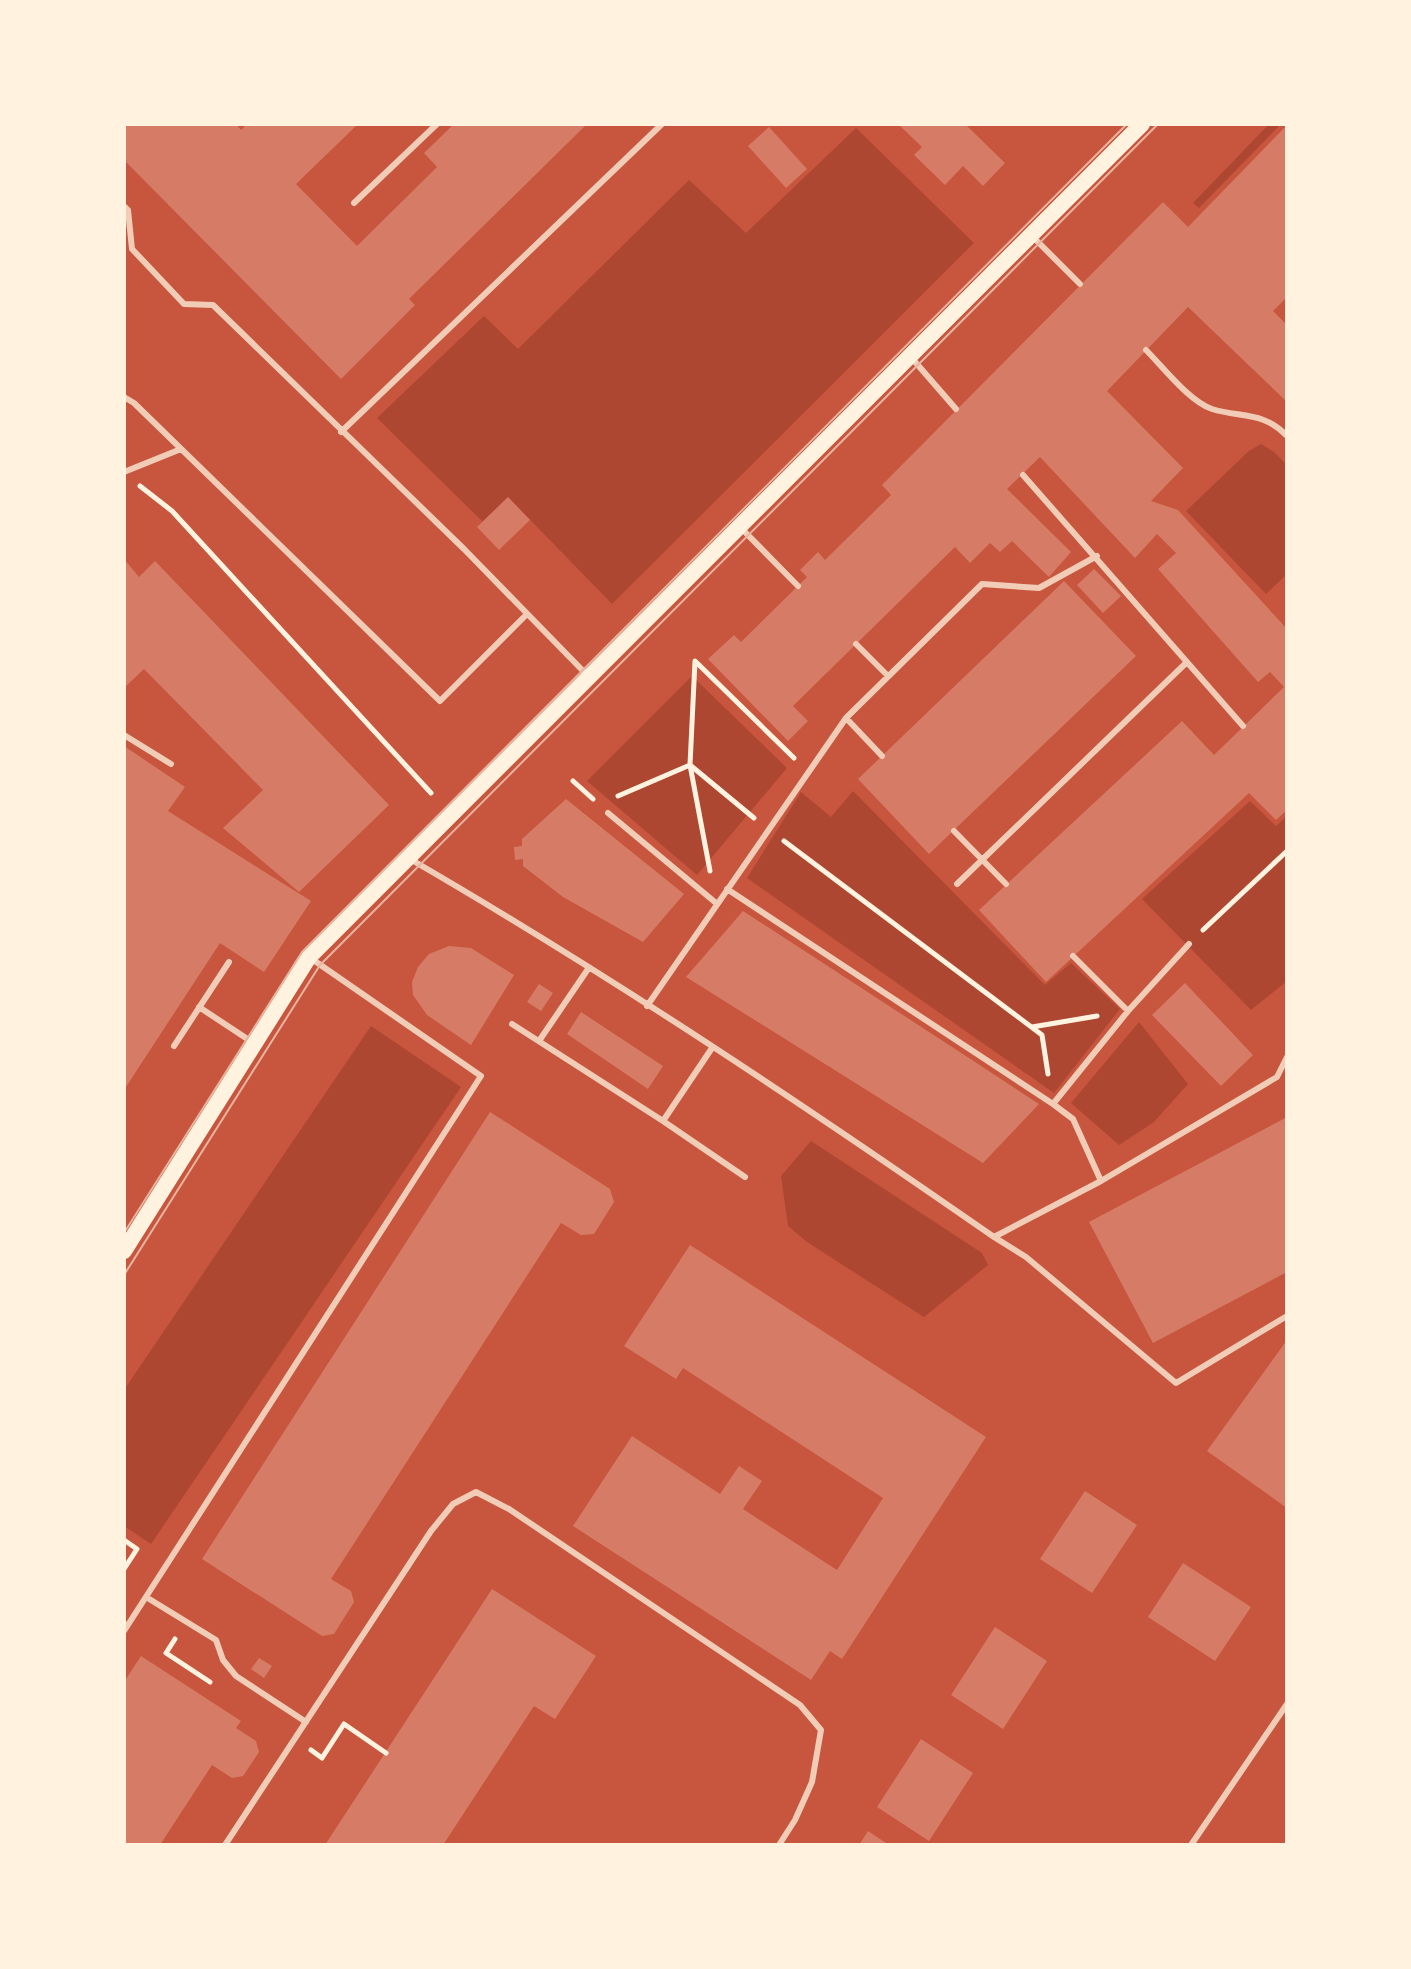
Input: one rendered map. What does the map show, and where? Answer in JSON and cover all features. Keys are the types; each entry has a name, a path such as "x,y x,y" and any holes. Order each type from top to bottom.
{"main road":[{"path":"124,1251 309,957 1142,124"}],"lane":[{"path":"354,203 437,124"},
{"path":"341,432 662,124"},
{"path":"124,206 128,210 132,249 184,304 213,305 590,678"},
{"path":"1031,235 1080,284"},
{"path":"1146,350 1196,400 1211,409 1262,418 1277,425 1287,436"},
{"path":"910,356 956,409"},
{"path":"124,397 134,403 440,701 527,614"},
{"path":"124,472 181,449"},
{"path":"1023,475 1243,726"},
{"path":"740,527 798,586"},
{"path":"647,1006 846,718 888,676 982,584 1039,588 1097,556"},
{"path":"856,644 888,676"},
{"path":"957,884 1187,662"},
{"path":"846,718 882,756"},
{"path":"124,735 171,764"},
{"path":"608,813 716,903"},
{"path":"954,831 1006,884"},
{"path":"407,857 472,894 826,1120 1026,1257 1176,1383 1287,1316"},
{"path":"727,889 1073,1119 1101,1181"},
{"path":"1053,1104 1128,1011 1189,944"},
{"path":"1073,956 1128,1011"},
{"path":"124,1631 481,1076 309,957"},
{"path":"174,1046 229,962"},
{"path":"539,1041 588,969"},
{"path":"199,1007 255,1044"},
{"path":"512,1024 745,1177"},
{"path":"663,1121 712,1048"},
{"path":"994,1237 1101,1181 1277,1077 1287,1057"},
{"path":"225,1845 431,1531 453,1504 476,1492 522,1518 800,1705 821,1730 812,1782 795,1820 779,1845"},
{"path":"146,1597 216,1640 223,1660 236,1676 306,1722"},
{"path":"1191,1845 1287,1704"}],"path":[{"path":"136,483 172,511 431,793"},
{"path":"716,903 690,765 695,661 808,772"},
{"path":"612,799 690,765"},
{"path":"690,765 769,829 1042,1035 1053,1104"},
{"path":"1189,944 1287,851"},
{"path":"1031,1028 1128,1011"},
{"path":"124,1540 137,1549 124,1569"}],"shaded area":[{"path":"1269,124 1281,124 1199,208 1193,203"},
{"path":"856,128 974,243 612,604 509,498 483,522 377,418 484,316 518,349 689,180 746,233"},
{"path":"1261,444 1287,465 1287,574 1266,594 1186,511 1249,451"},
{"path":"692,676 787,768 697,875 587,781"},
{"path":"853,791 1045,985 1071,963 1120,1009 1054,1093 747,878 801,792 831,817"},
{"path":"1250,801 1276,826 1287,816 1287,981 1251,1010 1142,899"},
{"path":"1139,1022 1188,1084 1154,1122 1119,1145 1071,1103"},
{"path":"371,1026 461,1087 151,1544 124,1526 124,1390"},
{"path":"811,1141 982,1253 988,1265 924,1317 807,1242 788,1226 781,1176"}],"building":[{"path":"124,124 236,124 241,130 247,124 358,124 296,184 357,246 437,167 424,153 454,124 587,124 409,299 415,305 341,379 124,160"},
{"path":"898,124 965,124 1005,163 983,186 963,166 945,185 914,155 922,147"},
{"path":"1287,125 1287,297 1273,311 1287,325 1287,402 1188,307 1107,391 1183,468 1151,501 1178,510 1287,629 1287,810 1276,820 1249,793 1046,982 979,910 1182,721 1214,755 1284,687 1270,672 1258,682 1158,569 1176,553 1157,534 1135,558 1040,457 1007,489 1071,552 1049,577 1012,541 1000,552 990,543 970,563 955,547 793,706 808,721 788,741 708,659 734,635 741,642 807,577 800,570 818,552 825,560 891,495 882,485 1163,202 1188,227"},
{"path":"769,127 807,169 786,188 748,146"},
{"path":"508,497 530,520 499,550 477,527"},
{"path":"124,559 139,577 155,561 389,805 299,892 223,828 263,790 144,669 124,688"},
{"path":"1094,569 1121,596 1103,613 1077,585"},
{"path":"1064,581 1136,656 929,854 858,779"},
{"path":"124,746 185,787 168,811 311,901 264,972 220,943 124,1090"},
{"path":"566,799 684,894 643,942 563,897 523,866 523,859 515,860 514,847 522,846 522,839"},
{"path":"743,911 1039,1104 983,1163 686,977"},
{"path":"449,946 471,948 514,975 471,1045 427,1015 413,995 412,982 418,967 429,954"},
{"path":"1185,983 1253,1055 1221,1086 1152,1015"},
{"path":"539,984 553,993 541,1011 527,1002"},
{"path":"581,1012 663,1066 648,1089 567,1034"},
{"path":"490,1112 610,1189 614,1202 594,1234 581,1235 561,1223 331,1579 351,1591 354,1602 334,1634 322,1636 202,1559"},
{"path":"1287,1117 1287,1272 1153,1343 1089,1222"},
{"path":"690,1245 986,1437 842,1659 830,1651 811,1680 573,1526 632,1436 720,1494 739,1466 762,1481 743,1509 837,1570 883,1498 683,1368 676,1379 624,1346"},
{"path":"1287,1340 1287,1508 1207,1451"},
{"path":"1085,1491 1137,1525 1092,1593 1040,1559"},
{"path":"1183,1563 1251,1607 1215,1661 1148,1617"},
{"path":"492,1589 596,1656 555,1719 534,1706 443,1845 325,1845"},
{"path":"995,1627 1047,1661 1003,1729 951,1695"},
{"path":"141,1656 241,1721 236,1728 256,1741 259,1752 243,1776 232,1778 212,1765 160,1845 124,1845 124,1682"},
{"path":"259,1658 272,1666 264,1678 251,1669"},
{"path":"921,1739 973,1773 929,1841 877,1807"},
{"path":"868,1831 889,1845 859,1845"}],"tram line":[{"path":"124,1233 302,952 1127,124"},
{"path":"124,1275 320,965 1158,124"}]}
